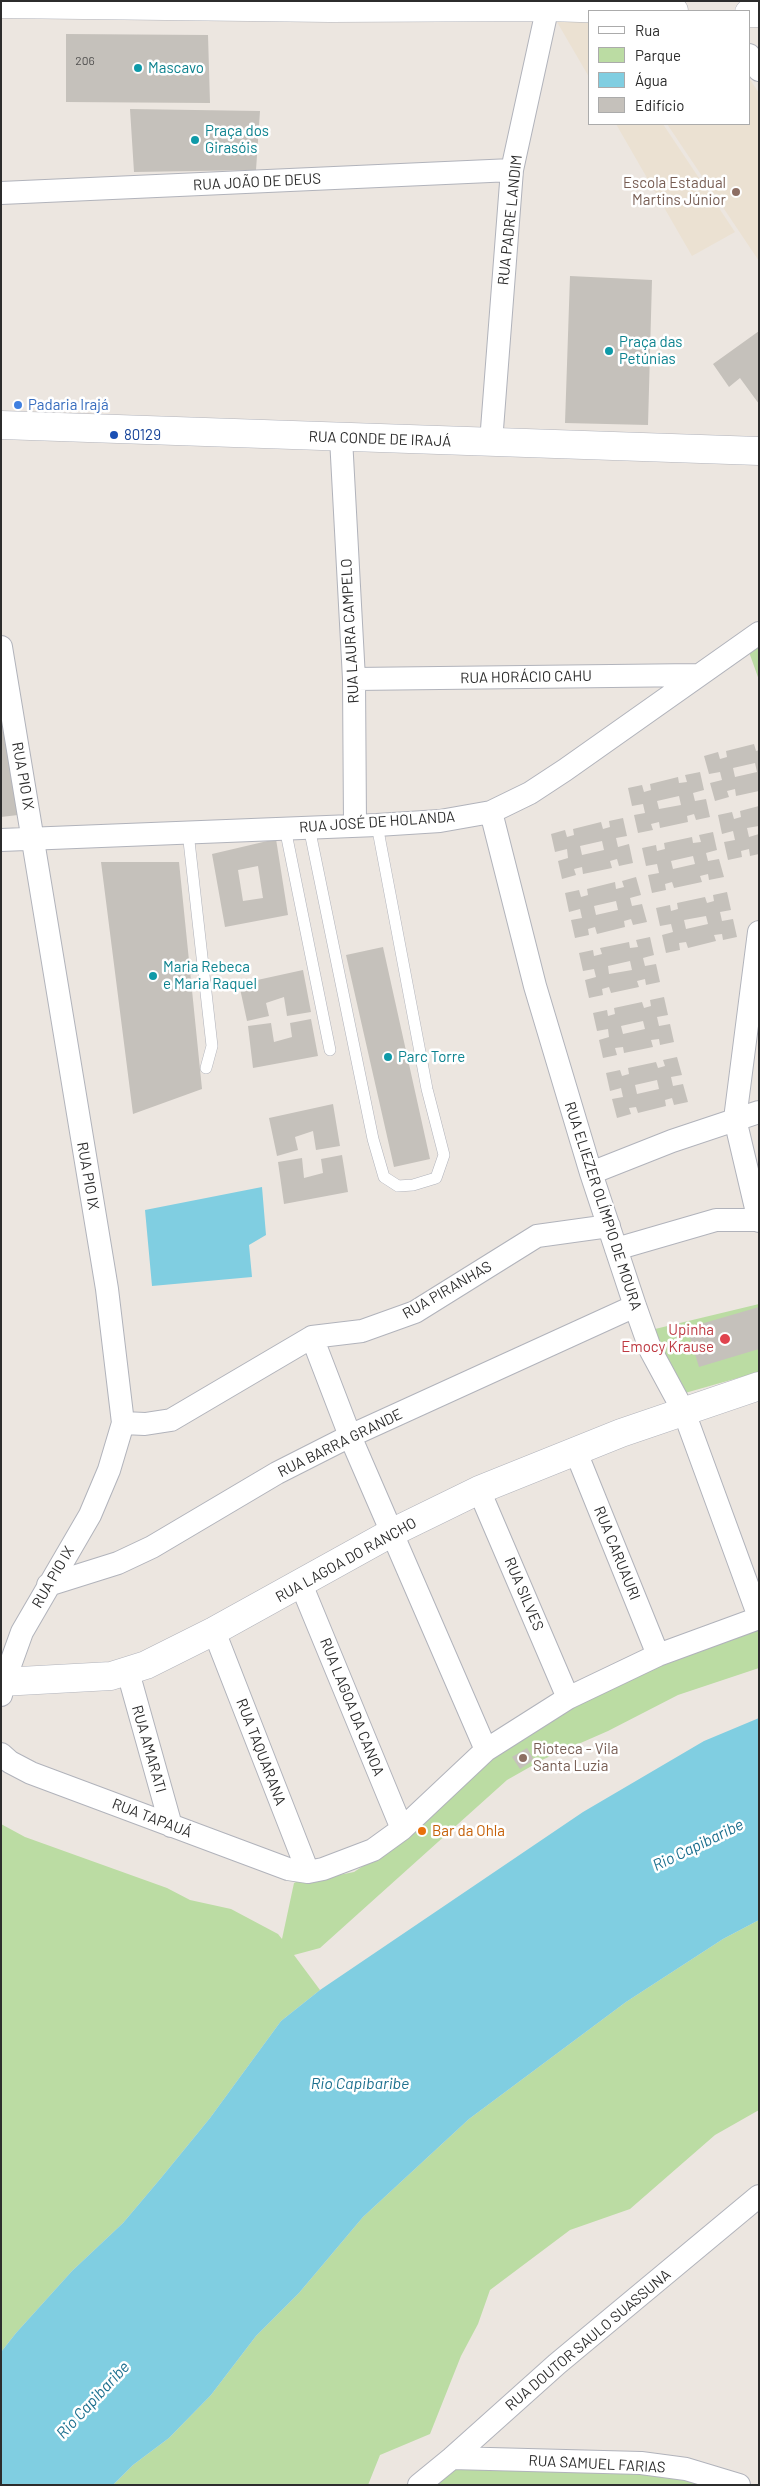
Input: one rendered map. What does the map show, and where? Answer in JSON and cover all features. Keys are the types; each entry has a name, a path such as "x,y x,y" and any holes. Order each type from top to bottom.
{"main road":[{"path":"1,4 549,4 656,10"},
{"name":"RUA CONDE DE IRAJÁ","path":"1,425 759,451"},
{"name":"RUA LAGOA DO RANCHO","path":"2,1687 128,1672 146,1665 214,1631 391,1533 479,1490 621,1433 759,1386"}],"street":[{"name":"RUA PADRE LANDIM","path":"491,442 512,170 549,4"},
{"path":"750,56 759,70"},
{"name":"RUA JOÃO DE DEUS","path":"1,193 512,170"},
{"name":"RUA LAURA CAMPELO","path":"341,438 354,679 355,825"},
{"name":"RUA JOSÉ DE HOLANDA","path":"1,840 377,825 440,821 491,812 530,793 565,770 759,633"},
{"name":"RUA PIO IX","path":"1,647 107,1288 123,1423 109,1470 90,1515 22,1632 2,1687"},
{"name":"RUA HORÁCIO CAHU","path":"354,679 697,675"},
{"name":"RUA ELIEZER OLÍMPIO DE MOURA","path":"491,812 534,986 616,1249 651,1351 684,1412 759,1618"},
{"path":"616,1249 716,1220 759,1221 735,1119 759,932"},
{"path":"591,1173 735,1119 759,1112"},
{"name":"RUA PIRANHAS","path":"123,1423 145,1424 171,1420 312,1337 362,1331 415,1312 537,1236 609,1226"},
{"name":"RUA BARRA GRANDE","path":"48,1585 118,1563 152,1547 277,1473 350,1436 635,1306"},
{"path":"312,1337 350,1436 486,1750"},
{"name":"RUA CARUAURI","path":"576,1452 658,1655"},
{"name":"RUA SILVES","path":"479,1490 568,1698"},
{"name":"RUA LAGOA DA CANOA","path":"301,1584 402,1829"},
{"path":"308,1872 349,1861 373,1850 402,1829 486,1750 568,1698 658,1655 759,1618"},
{"name":"RUA TAQUARANA","path":"214,1631 308,1872"},
{"name":"RUA AMARATI","path":"128,1672 171,1826"},
{"name":"RUA TAPAUÁ","path":"1,1754 10,1762 31,1773 288,1868 308,1872"},
{"name":"RUA DOUTOR SAULO SUASSUNA","path":"424,2483 557,2364 759,2196"},
{"name":"RUA SAMUEL FARIAS","path":"452,2458 641,2463 686,2469 739,2485"}],"lane":[{"path":"309,827 373,1139 384,1177 398,1186 413,1185 436,1178 444,1156 428,1090 377,825"},
{"path":"286,828 330,1050"},
{"path":"188,832 212,1046 206,1068"}],"shaded area":[{"path":"557,22 588,22 588,75"},
{"name":"Escola Estadual Martins Júnior","path":"750,80 759,93 759,261 668,125 750,125"},
{"path":"617,125 664,125 735,232 692,256"}],"green space":[{"path":"759,645 759,680 749,652"},
{"path":"759,1304 759,1372 685,1393 677,1386 655,1329"},
{"path":"759,1628 759,1668 678,1695 608,1731 544,1759 507,1780 320,1948 294,1955 320,1990 281,2021 210,2118 123,2223 72,2271 1,2352 1,1824 25,1837 167,1888 190,1900 231,1909 278,1934 282,1939 294,1883 302,1879 319,1879 354,1872 389,1849 443,1804 534,1721 587,1693"},
{"path":"759,1920 759,2110 715,2135 630,2209 570,2230 490,2290 478,2324 461,2356 430,2434 380,2455 368,2485 113,2485 133,2465 169,2438 211,2395 256,2336 299,2293 363,2217 469,2119 626,2002 723,1939"},
{"path":"577,2465 725,2485 436,2485 450,2469"}],"water":[{"path":"262,1187 266,1235 249,1245 252,1277 152,1286 145,1210"},
{"name":"Rio Capibaribe","path":"759,1718 759,1920 723,1939 626,2002 469,2119 363,2217 299,2293 256,2336 211,2395 169,2438 133,2465 113,2485 1,2485 1,2352 72,2271 123,2223 210,2118 281,2021 320,1990 583,1812 704,1741"}],"building":[{"name":"Mascavo","path":"66,34 208,35 210,103 66,102"},
{"name":"Praça dos Girasóis","path":"130,109 260,111 256,170 134,172"},
{"name":"Praça das Petúnias","path":"570,276 652,280 648,425 565,423"},
{"path":"759,331 759,404 740,378 729,387 713,364"},
{"path":"1,683 18,815 1,817"},
{"path":"754,744 756,751 759,750 759,791 736,796 735,789 727,791 729,797 715,801 710,783 722,780 720,772 709,774 704,756 718,752 720,759 727,757 726,751","holes":["755,763 757,772 735,777 733,768"]},
{"path":"700,772 704,790 693,793 695,801 706,799 710,817 696,820 694,814 687,816 688,822 660,828 659,822 651,824 653,830 638,833 634,815 645,813 643,804 632,806 628,788 642,785 644,792 651,790 650,784 678,777 679,783 687,782 685,775","holes":["679,796 681,805 659,809 657,801"]},
{"path":"759,806 759,826 747,828 749,837 759,834 759,854 750,856 749,849 741,851 742,857 728,860 724,842 735,840 733,831 722,834 718,815 732,812 734,819 741,817 740,811"},
{"path":"623,818 627,836 616,838 618,847 629,844 633,863 619,866 617,859 610,861 612,868 583,874 582,867 574,869 576,875 562,879 558,861 568,858 567,849 555,852 551,834 565,830 567,837 574,835 573,829 601,822 603,829 610,827 609,821","holes":["602,841 604,850 582,855 580,846"]},
{"path":"713,832 717,850 706,853 708,861 719,859 724,877 709,880 708,874 700,876 702,882 674,888 672,882 665,884 666,890 652,893 648,875 659,873 657,864 646,866 642,848 656,845 657,851 665,849 664,843 692,837 693,843 701,842 699,835","holes":["693,856 695,864 673,869 671,861"]},
{"path":"276,839 288,915 225,927 212,854","holes":["258,866 263,898 243,901 238,870"]},
{"name":"Maria Rebeca e Maria Raquel","path":"101,862 179,862 202,1089 133,1114"},
{"path":"636,877 641,895 630,898 632,906 642,904 647,922 633,925 631,919 624,921 625,927 597,934 595,927 588,929 589,935 575,938 571,920 582,918 580,909 569,912 565,893 579,890 581,897 588,895 587,889 615,882 616,889 624,887 622,881","holes":["616,901 618,910 596,915 594,906"]},
{"path":"727,892 731,910 720,912 722,921 733,919 737,937 723,940 722,934 714,935 716,941 688,948 686,942 679,943 680,950 666,953 662,935 673,932 671,924 660,926 656,908 670,905 671,911 678,909 677,903 705,897 707,903 714,901 713,895","holes":["706,916 708,924 686,929 684,920"]},
{"path":"650,937 654,955 643,958 645,966 656,964 660,982 646,985 645,979 637,981 639,987 611,993 609,987 602,989 603,995 589,998 585,980 596,977 594,969 583,971 579,953 593,950 594,956 602,954 600,948 629,942 630,948 638,947 636,940","holes":["630,961 632,970 609,974 608,966"]},
{"name":"Parc Torre","path":"383,947 430,1159 394,1167 346,955"},
{"path":"303,970 311,1012 287,1016 284,997 266,1003 269,1016 247,1021 239,984"},
{"path":"664,997 668,1015 657,1017 659,1026 670,1024 674,1042 660,1045 659,1039 651,1040 653,1047 624,1053 623,1047 615,1048 617,1055 603,1058 599,1040 609,1037 608,1029 597,1031 593,1013 607,1010 608,1016 615,1014 614,1008 642,1002 644,1008 651,1006 650,1000","holes":["643,1021 645,1029 623,1034 621,1026"]},
{"path":"311,1019 318,1056 253,1068 248,1026 271,1023 274,1042 292,1037 290,1023"},
{"path":"677,1057 682,1075 671,1077 673,1086 683,1084 688,1102 674,1105 672,1098 665,1100 666,1106 638,1113 636,1107 629,1108 631,1114 617,1118 612,1099 623,1097 621,1088 610,1091 606,1073 620,1070 622,1076 629,1074 628,1068 656,1062 658,1068 665,1066 663,1060","holes":["657,1080 659,1089 637,1094 635,1085"]},
{"path":"333,1104 340,1146 316,1150 313,1131 295,1137 298,1150 277,1156 269,1118"},
{"path":"342,1155 348,1192 284,1204 278,1162 302,1158 304,1178 323,1173 321,1159"},
{"name":"Upinha Emocy Krause","path":"759,1307 759,1349 699,1367 687,1328"},
{"name":"Rioteca - Vila Santa Luzia","path":"527,1748 534,1760 520,1769 512,1757"}],"place":[{"name":"Mascavo","path":"138,68"},
{"name":"Praça dos Girasóis","path":"195,140"},
{"name":"Escola Estadual Martins Júnior","path":"736,192"},
{"name":"Praça das Petúnias","path":"609,351"},
{"name":"Padaria Irajá","path":"18,405"},
{"name":"80129","path":"114,435"},
{"name":"Maria Rebeca e Maria Raquel","path":"153,976"},
{"name":"Parc Torre","path":"388,1057"},
{"name":"Upinha Emocy Krause","path":"725,1339"},
{"name":"Rioteca - Vila Santa Luzia","path":"523,1758"},
{"name":"Bar da Ohla","path":"422,1831"}]}
